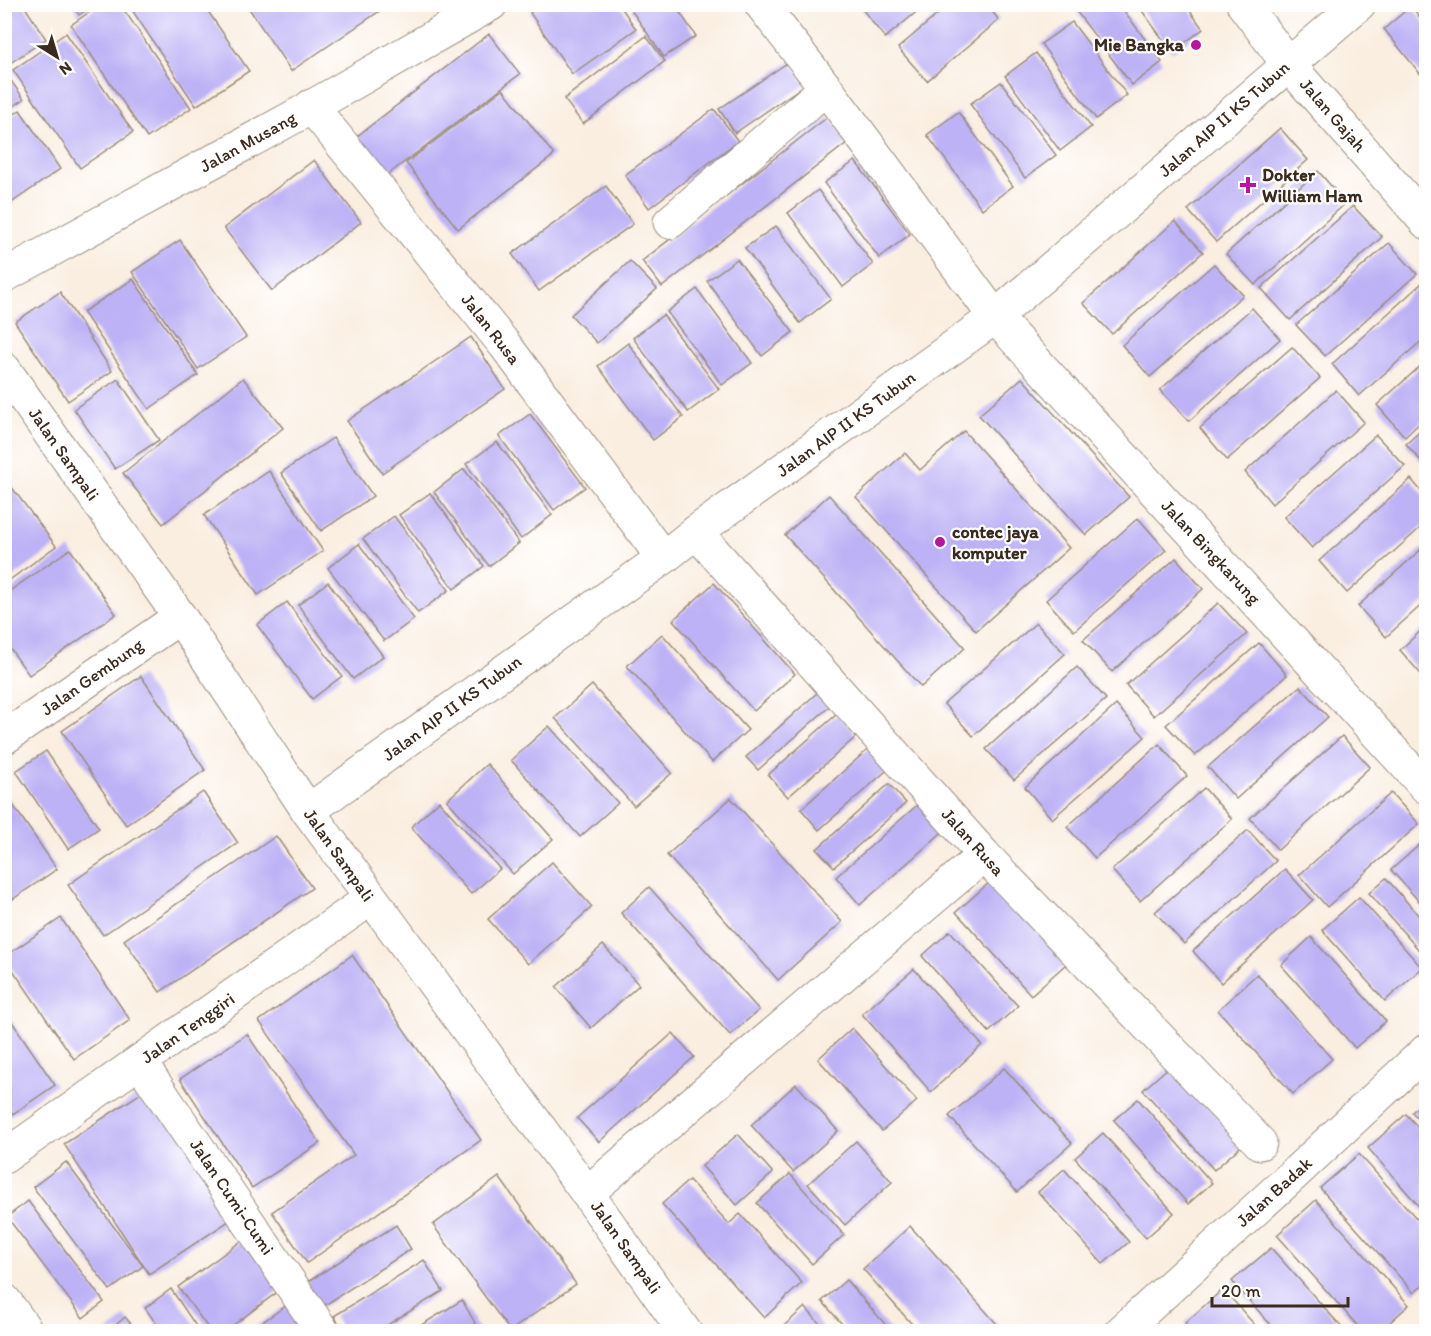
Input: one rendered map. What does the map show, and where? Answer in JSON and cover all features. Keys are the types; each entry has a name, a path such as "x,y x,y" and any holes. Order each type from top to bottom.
{"street":[{"name":"Jalan Musang","path":"4,276 491,4"},
{"name":"Jalan Bingkarung","path":"761,4 995,317 1426,788"},
{"name":"Jalan Gajah","path":"1243,4 1288,64 1426,222"},
{"name":"Jalan AIP II KS Tubun","path":"308,811 663,558 995,317 1359,4"},
{"path":"670,222 826,88"},
{"name":"Jalan Rusa","path":"311,106 505,345 663,558"},
{"name":"Jalan Sampali","path":"4,369 180,616 308,811 370,899 587,1192 686,1332"},
{"name":"Jalan Rusa","path":"696,532 984,855 1260,1143"},
{"name":"Jalan Gembung","path":"4,738 180,616"},
{"path":"587,1192 984,855"},
{"name":"Jalan Tenggiri","path":"4,1157 370,899"},
{"name":"Jalan Badak","path":"1120,1332 1426,1051"},
{"name":"Jalan Cumi-Cumi","path":"140,1062 323,1332"},
{"path":"4,1300 27,1332"}],"building":[{"path":"4,4 23,4 46,39 4,67"},
{"path":"72,4 95,4 79,15"},
{"path":"101,4 120,4 191,108 147,138 71,25"},
{"path":"128,4 203,4 249,71 196,106"},
{"path":"246,4 390,4 291,71"},
{"path":"542,4 619,4 636,29 572,74 530,13"},
{"path":"638,4 674,4 696,36 664,57 631,10"},
{"path":"858,4 926,4 885,38"},
{"path":"950,4 986,4 999,20 927,81 898,48"},
{"path":"1085,4 1119,4 1162,62 1132,85 1076,11"},
{"path":"1137,4 1185,4 1203,29 1172,52"},
{"path":"1411,6 1426,25 1426,81 1384,29"},
{"path":"1072,22 1127,95 1096,119 1041,44"},
{"path":"66,33 133,132 80,168 13,70"},
{"path":"489,34 520,74 386,176 356,137"},
{"path":"646,36 665,61 583,124 564,99"},
{"path":"1036,53 1091,127 1060,151 1005,76"},
{"path":"790,61 806,84 735,133 719,109"},
{"path":"4,71 24,99 4,113"},
{"path":"1001,82 1056,155 1025,178 970,104"},
{"path":"503,89 554,155 458,229 406,163"},
{"path":"714,109 738,141 649,208 625,175"},
{"path":"20,110 60,169 4,208 4,121"},
{"path":"958,112 1013,186 982,209 927,135"},
{"path":"829,116 848,142 662,287 642,261"},
{"name":"Dokter William Ham","path":"1280,128 1308,160 1216,242 1188,210"},
{"path":"314,160 361,222 272,291 224,228"},
{"path":"855,161 910,234 879,258 824,183"},
{"path":"1318,171 1346,203 1255,285 1226,254"},
{"path":"606,186 633,224 539,291 512,254"},
{"path":"818,190 873,264 843,287 788,213"},
{"path":"1353,206 1382,237 1290,320 1261,288"},
{"path":"1175,221 1203,252 1112,334 1083,303"},
{"path":"776,226 831,299 800,323 745,248"},
{"path":"180,240 246,337 198,369 132,272"},
{"path":"1389,243 1417,274 1325,356 1296,325"},
{"path":"737,259 793,332 762,356 707,281"},
{"path":"630,261 657,289 597,343 571,315"},
{"path":"1214,264 1243,295 1150,377 1122,345"},
{"path":"133,279 198,375 149,409 83,312"},
{"path":"1423,282 1426,286 1426,337 1359,396 1332,364"},
{"path":"697,289 752,363 722,385 667,312"},
{"path":"60,292 112,371 68,401 15,322"},
{"path":"1252,308 1280,339 1189,421 1160,390"},
{"path":"663,315 719,389 688,412 633,338"},
{"path":"471,337 505,389 382,473 347,421"},
{"path":"628,343 683,417 653,440 598,366"},
{"path":"1292,347 1320,378 1227,460 1200,428"},
{"path":"1426,361 1426,417 1405,437 1377,405"},
{"path":"243,378 283,428 163,524 123,473"},
{"path":"1022,378 1129,497 1086,535 979,415"},
{"path":"118,379 159,440 115,469 74,409"},
{"path":"1336,390 1364,422 1272,504 1245,472"},
{"path":"530,414 585,487 554,510 499,436"},
{"path":"1426,426 1426,467 1406,444"},
{"path":"964,431 1069,548 976,631 856,497 905,453 920,470"},
{"path":"1376,435 1405,466 1312,548 1284,517"},
{"path":"333,438 373,496 321,531 281,473"},
{"path":"497,442 552,515 521,539 466,464"},
{"path":"464,469 519,543 489,566 434,492"},
{"path":"269,471 323,551 258,595 204,515"},
{"path":"4,477 56,546 4,584"},
{"path":"1411,479 1426,497 1426,523 1347,593 1319,561"},
{"path":"430,493 484,566 454,589 399,515"},
{"path":"829,495 965,648 921,687 785,535"},
{"path":"394,516 449,590 418,613 363,539"},
{"path":"1138,518 1166,550 1074,631 1046,600"},
{"path":"359,544 414,619 384,641 328,568"},
{"path":"1426,545 1426,601 1386,637 1358,606"},
{"path":"70,549 116,614 29,675 4,640 4,595"},
{"path":"1176,558 1203,589 1112,672 1083,640"},
{"path":"328,582 383,656 353,679 298,605"},
{"path":"714,583 795,674 754,711 673,620"},
{"path":"287,602 342,676 312,699 257,625"},
{"path":"1218,603 1247,634 1154,716 1126,685"},
{"path":"1036,623 1065,654 973,736 944,704"},
{"path":"1426,626 1426,680 1400,650"},
{"path":"662,634 748,730 712,762 627,666"},
{"path":"1259,643 1287,675 1195,756 1166,725"},
{"path":"1077,667 1106,699 1014,780 986,749"},
{"path":"141,676 205,770 126,825 62,731"},
{"path":"592,685 672,773 634,806 555,718"},
{"path":"1300,686 1328,717 1236,799 1208,767"},
{"path":"818,692 830,706 758,770 746,757"},
{"path":"1116,705 1145,737 1052,819 1025,787"},
{"path":"837,714 857,736 788,797 768,775"},
{"path":"549,726 618,803 580,837 511,760"},
{"path":"1342,736 1370,767 1278,850 1250,818"},
{"path":"874,744 893,765 819,830 801,809"},
{"path":"1159,744 1187,776 1095,858 1067,827"},
{"path":"46,751 99,828 68,849 16,771"},
{"path":"487,764 553,839 513,874 447,800"},
{"path":"889,784 906,803 834,867 817,849"},
{"path":"1204,788 1232,819 1140,901 1112,870"},
{"path":"4,792 57,869 4,905"},
{"path":"203,792 238,843 103,935 68,885"},
{"path":"1391,793 1419,824 1327,907 1299,875"},
{"path":"731,798 842,922 778,980 667,855"},
{"path":"924,799 948,827 860,905 836,877"},
{"path":"439,801 500,869 471,894 411,827"},
{"path":"1248,830 1276,861 1184,944 1155,912"},
{"path":"276,836 312,888 160,992 124,940"},
{"path":"1426,839 1426,909 1391,870"},
{"path":"552,862 592,907 528,964 488,919"},
{"path":"1285,869 1313,900 1221,983 1193,951"},
{"path":"999,874 1073,958 1031,995 956,912"},
{"path":"1386,878 1426,924 1426,958 1369,893"},
{"path":"649,887 759,1010 730,1035 621,913"},
{"path":"1359,897 1422,968 1385,1001 1322,930"},
{"path":"61,918 130,1020 74,1059 4,957"},
{"path":"950,931 1018,1006 989,1032 922,956"},
{"path":"1311,937 1386,1021 1355,1048 1281,965"},
{"path":"603,945 639,985 591,1028 556,987"},
{"path":"352,955 481,1140 307,1263 272,1212 354,1155 259,1021"},
{"path":"914,969 982,1045 931,1092 862,1014"},
{"path":"1257,974 1332,1059 1293,1094 1218,1010"},
{"path":"4,1010 55,1085 4,1120"},
{"path":"852,1028 917,1101 882,1131 818,1059"},
{"path":"673,1033 694,1057 599,1142 577,1118"},
{"path":"247,1034 320,1143 252,1188 180,1079"},
{"path":"1178,1059 1249,1139 1214,1170 1143,1090"},
{"path":"1004,1068 1072,1143 1017,1192 949,1116"},
{"path":"796,1084 838,1131 793,1172 751,1125"},
{"path":"150,1087 235,1217 149,1274 64,1144"},
{"path":"1138,1099 1212,1183 1188,1204 1114,1120"},
{"path":"1426,1099 1426,1128 1412,1112"},
{"path":"1406,1114 1426,1136 1426,1214 1368,1148"},
{"path":"1103,1133 1174,1213 1146,1238 1075,1158"},
{"path":"738,1134 773,1173 737,1205 702,1166"},
{"path":"856,1141 892,1182 845,1225 808,1184"},
{"path":"1359,1154 1426,1229 1426,1282 1414,1293 1320,1188"},
{"path":"66,1162 143,1266 110,1290 33,1187"},
{"path":"1064,1169 1129,1242 1103,1264 1038,1192"},
{"path":"790,1174 844,1235 812,1264 757,1203"},
{"path":"499,1177 576,1284 510,1331 433,1225"},
{"path":"689,1180 729,1224 740,1214 802,1283 764,1318 662,1204"},
{"path":"1316,1200 1409,1305 1379,1332 1363,1332 1277,1235"},
{"path":"28,1201 104,1302 83,1318 7,1217"},
{"path":"396,1225 411,1249 319,1309 303,1285"},
{"path":"910,1226 1004,1332 919,1332 863,1269"},
{"path":"251,1234 288,1284 224,1332 211,1332 178,1287"},
{"path":"1271,1248 1346,1332 1277,1332 1232,1281"},
{"path":"424,1260 443,1291 376,1332 344,1332 334,1316"},
{"path":"846,1280 892,1332 849,1332 822,1301"},
{"path":"171,1289 200,1332 162,1332 145,1308"},
{"path":"1223,1289 1261,1332 1192,1332 1185,1323"},
{"path":"462,1300 480,1332 410,1332"},
{"path":"290,1303 309,1332 248,1332"},
{"path":"805,1307 827,1332 777,1332"},
{"path":"125,1317 138,1332 108,1332"}],"place":[{"name":"Mie Bangka","path":"1196,45"},
{"name":"Dokter William Ham","path":"1248,185"},
{"name":"contec jaya komputer","path":"940,542"}]}
